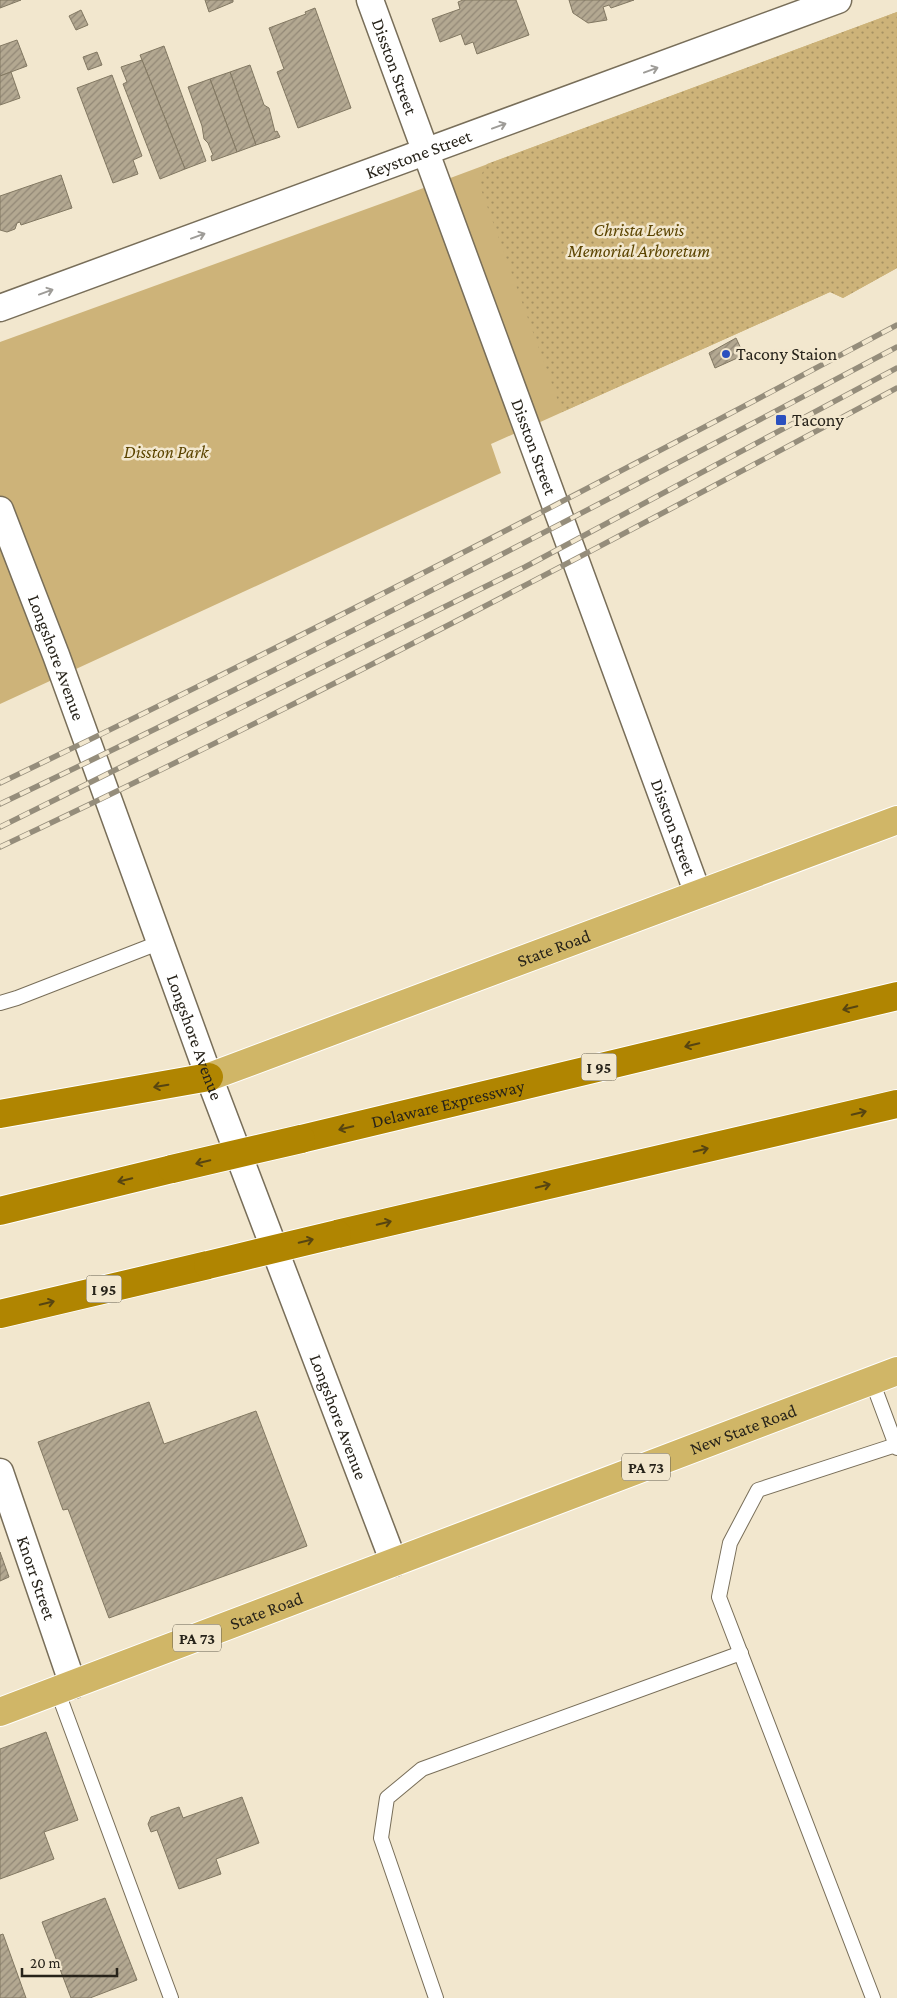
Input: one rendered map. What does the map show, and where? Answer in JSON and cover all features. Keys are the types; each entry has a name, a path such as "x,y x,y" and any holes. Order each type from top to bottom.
{"highway":[{"name":"Delaware Expressway","path":"0,1211 897,996"},
{"path":"0,1114 209,1077"},
{"name":"I 95","path":"0,1314 897,1104"}],"main road":[{"name":"State Road","path":"209,1077 897,820"},
{"name":"New State Road","path":"394,1563 897,1371"},
{"name":"State Road","path":"0,1712 394,1563"}],"street":[{"name":"Disston Street","path":"370,0 698,894"},
{"name":"Keystone Street","path":"0,308 838,0"},
{"name":"Longshore Avenue","path":"0,510 56,655 209,1077 394,1563"},
{"name":"Knorr Street","path":"0,1472 65,1687"}],"lane":[{"path":"0,1003 161,942"},
{"path":"872,1381 896,1446 758,1490 730,1543 719,1597 873,1998"},
{"path":"436,1998 381,1838 387,1798 422,1769 741,1653"},
{"path":"65,1687 170,1998"}],"green space":[{"name":"Disston Park","path":"897,12 897,268 843,298 830,292 491,444 501,473 0,704 0,342 394,199"},
{"name":"Christa Lewis Memorial Arboretum","path":"897,12 897,268 843,298 830,292 562,412 478,181 487,164"}],"building":[{"path":"0,0 21,0 0,8"},
{"path":"205,0 233,0 233,2 209,12"},
{"path":"463,0 516,0 529,35 477,54 473,42 465,45 461,34 440,42 432,19 460,9 458,2"},
{"path":"569,0 634,0 611,8 609,5 603,7 607,20 588,23 573,13"},
{"path":"315,8 351,108 298,128 277,72 284,69 269,28 306,14 305,12"},
{"path":"81,10 88,25 76,30 69,16"},
{"path":"17,40 27,66 0,76 0,46"},
{"path":"164,46 206,161 185,169 140,55"},
{"path":"97,52 102,65 88,70 83,57"},
{"path":"142,60 185,169 160,179 123,84 127,82 121,67"},
{"path":"250,65 264,105 269,108 275,132 277,131 280,137 256,145 230,72"},
{"path":"11,72 20,98 0,105 0,76"},
{"path":"230,72 256,145 237,152 210,79"},
{"path":"112,75 142,156 133,160 138,174 113,183 77,88"},
{"path":"210,79 237,152 212,161 211,156 213,155 208,143 204,139 202,126 188,87"},
{"path":"61,175 72,208 21,225 20,222 17,223 15,229 7,232 0,230 0,196"},
{"name":"Tacony Staion","path":"736,338 744,355 715,368 709,353"},
{"path":"149,1402 164,1444 256,1411 307,1546 109,1618 68,1509 63,1510 38,1442"},
{"path":"0,1552 9,1577 0,1581"},
{"path":"46,1732 78,1820 44,1832 54,1859 0,1879 0,1749"},
{"path":"242,1797 259,1843 216,1859 221,1874 179,1889 157,1830 151,1832 148,1824 151,1817 179,1807 183,1818"},
{"path":"105,1898 137,1980 90,1998 71,1998 42,1922"},
{"path":"3,1934 26,1998 0,1998 0,1935"}],"railway":[{"path":"0,783 451,559 897,325"},
{"path":"0,804 339,638 897,347"},
{"path":"0,827 525,567 897,368"},
{"path":"0,847 114,793 452,624 897,388"}],"place":[{"name":"Tacony Staion","path":"726,354"},
{"name":"Tacony","path":"781,420"}]}
